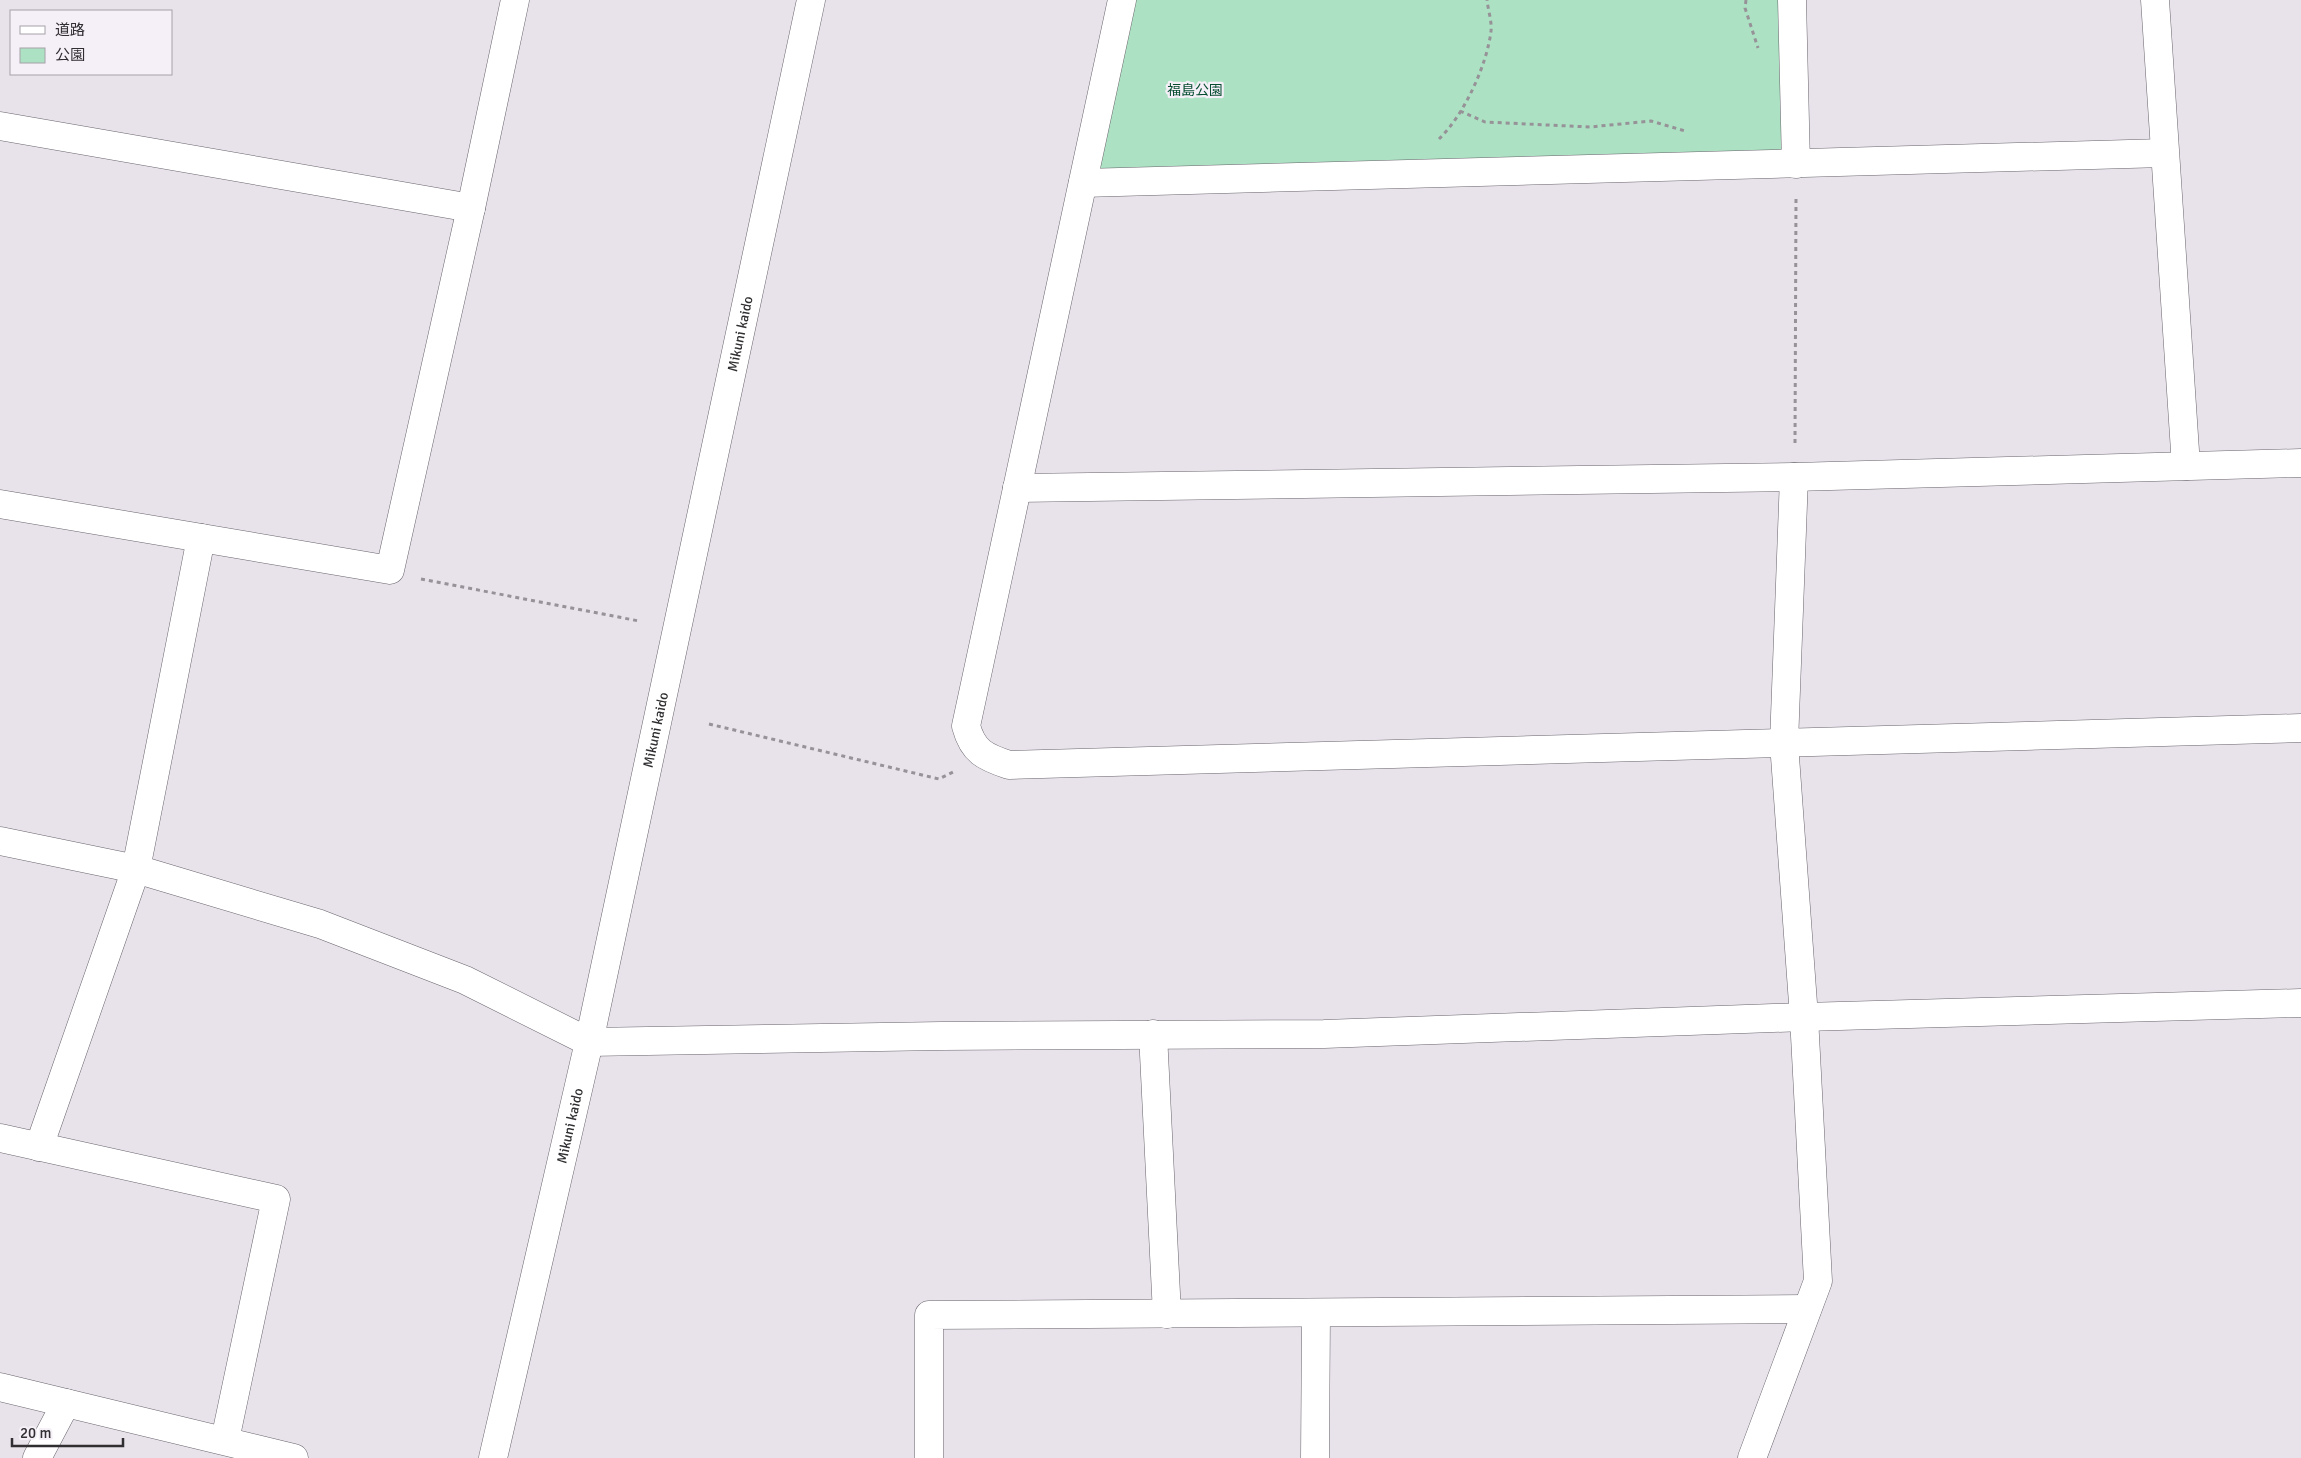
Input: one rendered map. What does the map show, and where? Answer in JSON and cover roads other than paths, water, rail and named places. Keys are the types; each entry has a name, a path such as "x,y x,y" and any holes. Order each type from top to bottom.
{"street":[{"path":"0,504 390,570 471,208 515,0"},
{"name":"Mikuni kaido","path":"493,1458 589,1042 811,0"},
{"path":"1122,0 966,726 970,740 984,756 1009,765 2301,728"},
{"path":"1792,0 1796,164"},
{"path":"2155,0 2186,466"},
{"path":"0,126 471,208"},
{"path":"1082,183 2164,153"},
{"path":"1017,488 1794,477 2301,463"},
{"path":"1752,1458 1818,1281 1804,1017 1784,743 1794,477"},
{"path":"39,1147 136,869 201,538"},
{"path":"0,841 136,869 320,924 465,980 589,1042 1153,1034 1324,1034 1804,1017 2301,1003"},
{"path":"1153,1034 1167,1314"},
{"path":"0,1138 276,1199 225,1440"},
{"path":"929,1458 929,1316 1807,1309"},
{"path":"1315,1458 1316,1313"},
{"path":"0,1387 294,1458"},
{"path":"37,1458 66,1403"}],"park label":[{"name":"福島公園","path":"1195,90"}]}
